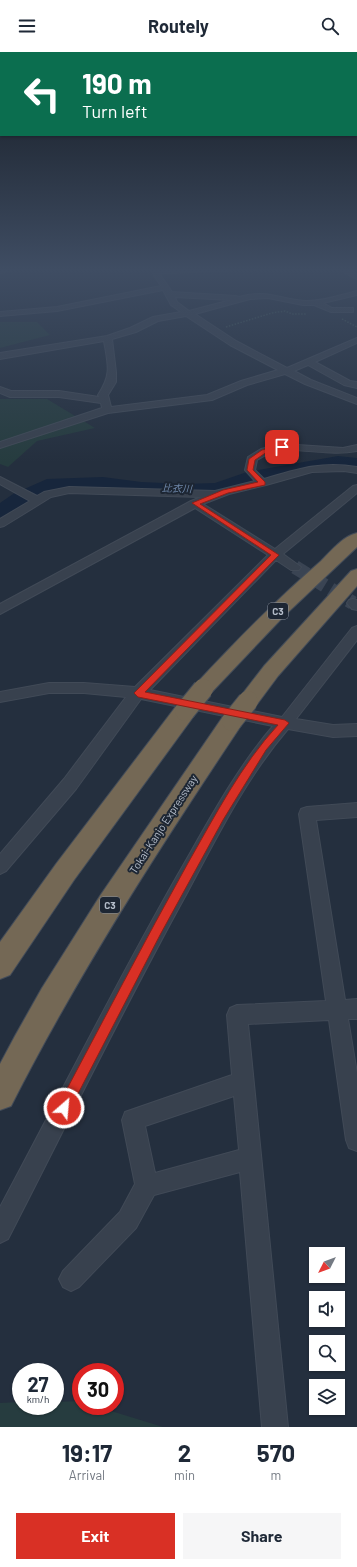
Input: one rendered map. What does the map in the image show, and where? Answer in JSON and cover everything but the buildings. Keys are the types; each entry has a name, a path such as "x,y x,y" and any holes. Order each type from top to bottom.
{"highway":[{"name":"C3","path":"0,965 65,872 203,689 279,610 325,565 357,538"},
{"name":"Tokai-Kanjo Expressway","path":"0,1096 63,982 177,801 232,721 280,660 357,576"}],"street":[{"path":"0,356 108,338 123,333"},
{"path":"219,333 233,343 287,371 357,401"},
{"path":"105,405 103,392 111,382 112,372 108,338"},
{"path":"0,445 105,405 208,398 244,382 287,371 357,340"},
{"path":"308,362 347,383 357,385"},
{"path":"0,390 10,394 58,394 105,405"},
{"path":"262,483 250,470 252,459 264,451 282,447 343,451 357,448"},
{"path":"0,610 195,503 218,494 311,469 344,468 357,470"},
{"path":"0,480 38,501"},
{"path":"0,866 32,831 138,693 275,555 357,488"},
{"path":"0,524 48,494 70,490 218,494"},
{"path":"195,503 295,567"},
{"path":"0,1231 156,931 220,817 263,748 285,723 357,631"},
{"path":"0,697 49,688 84,688 138,693 333,732 357,730"},
{"path":"357,810 307,814 347,1010 357,1140"},
{"path":"275,1427 237,1015 347,1010"},
{"path":"71,1279 128,1220 147,1186 133,1120 243,1082"},
{"path":"147,1186 250,1158"}],"green space":[{"path":"0,333 48,333 50,335 0,348"},
{"path":"0,399 47,399 95,428 37,441 8,467 0,464"},
{"path":"72,1401 72,1415 124,1415 163,1427 0,1427 0,1403 12,1402 12,1415 64,1415 64,1402"}],"waterway":[{"name":"比衣川","path":"0,512 20,498 47,485 103,483 141,488 185,490 217,488 247,478 316,464 338,461 357,463"}],"tunnel":[{"path":"295,567 353,603"}],"route":[{"path":"64,1108 156,931 220,817 263,748 285,723 138,693 275,555 195,503 226,491 262,483 250,470 252,459 264,451 282,447"}]}
